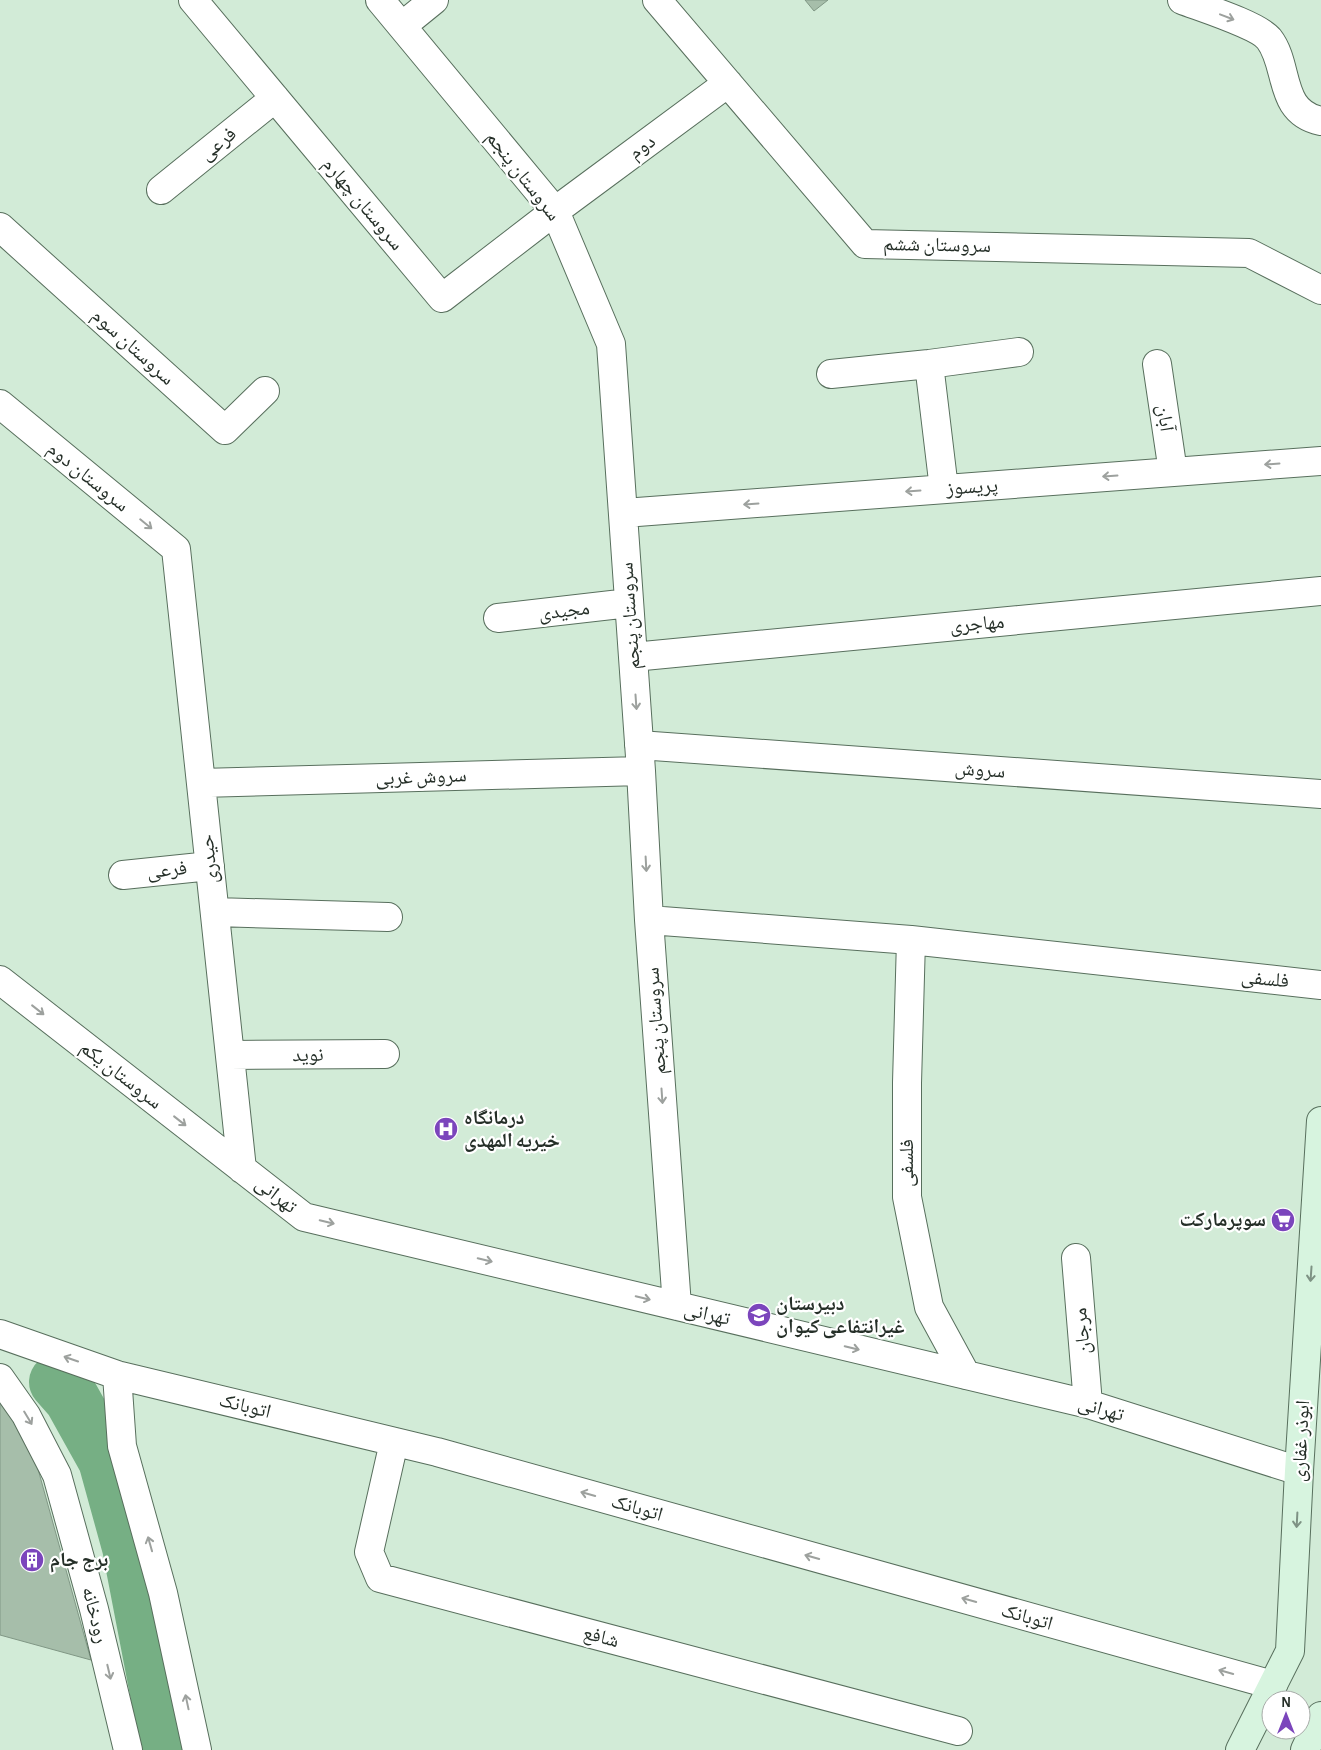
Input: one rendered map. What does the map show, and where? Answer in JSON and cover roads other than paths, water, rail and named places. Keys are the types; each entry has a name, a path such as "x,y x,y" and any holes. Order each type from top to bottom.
{"main road":[{"name":"ابوذر غفاری","path":"1240,1750 1290,1651 1310,1474 1321,1121"},
{"path":"1305,1750 1321,1716"}],"street":[{"name":"سروستان چهارم","path":"193,0 442,298 555,211"},
{"name":"سروستان پنجم","path":"380,0 555,211 611,344 640,758 648,920 678,1306"},
{"path":"402,26 434,0"},
{"name":"سروستان ششم","path":"657,0 865,244 1249,252 1321,290"},
{"path":"1182,0 1256,29 1269,38 1290,97 1297,109 1308,118 1321,121"},
{"name":"دوم","path":"555,211 728,83"},
{"name":"فرعی","path":"161,190 275,98"},
{"name":"سروستان سوم","path":"0,227 225,430 265,392"},
{"path":"831,374 1019,352"},
{"path":"929,364 944,489"},
{"name":"آبان","path":"1157,364 1173,472"},
{"name":"سروستان دوم","path":"0,404 176,549"},
{"name":"پریسوز","path":"624,514 1321,461"},
{"name":"حیدری","path":"176,549 242,1169"},
{"name":"مهاجری","path":"633,656 1321,591"},
{"name":"مجیدی","path":"498,618 629,603"},
{"name":"سروش غربی","path":"201,783 640,758"},
{"name":"سروش","path":"640,758 1321,794"},
{"name":"فرعی","path":"123,875 210,866"},
{"path":"215,912 388,917"},
{"name":"فلسفی","path":"648,920 911,940 1321,985"},
{"name":"فلسفی","path":"911,940 906,1083 906,1197 929,1307 966,1375"},
{"name":"سروستان یکم","path":"0,980 242,1169"},
{"name":"نوید","path":"230,1055 385,1054"},
{"name":"تهرانی","path":"242,1169 304,1217 1088,1404 1310,1474"},
{"name":"مرجان","path":"1076,1258 1088,1404"},
{"name":"اتوبانک","path":"0,1334 117,1375 437,1452 1273,1685"},
{"path":"117,1375 122,1446 163,1593 198,1750"},
{"name":"رودخانه","path":"0,1378 26,1415 57,1475 94,1609 128,1750"},
{"name":"شافع","path":"394,1442 369,1552 380,1578 958,1731"}],"waterway":[{"path":"57,1382 72,1399 106,1460 130,1547 169,1750"}],"place":[{"name":"درمانگاه خیریه المهدی","path":"446,1129"},
{"name":"سوپرمارکت","path":"1283,1220"},
{"name":"دبیرستان غیرانتفاعی کیوان","path":"759,1315"},
{"name":"برج جام","path":"32,1560"}]}
